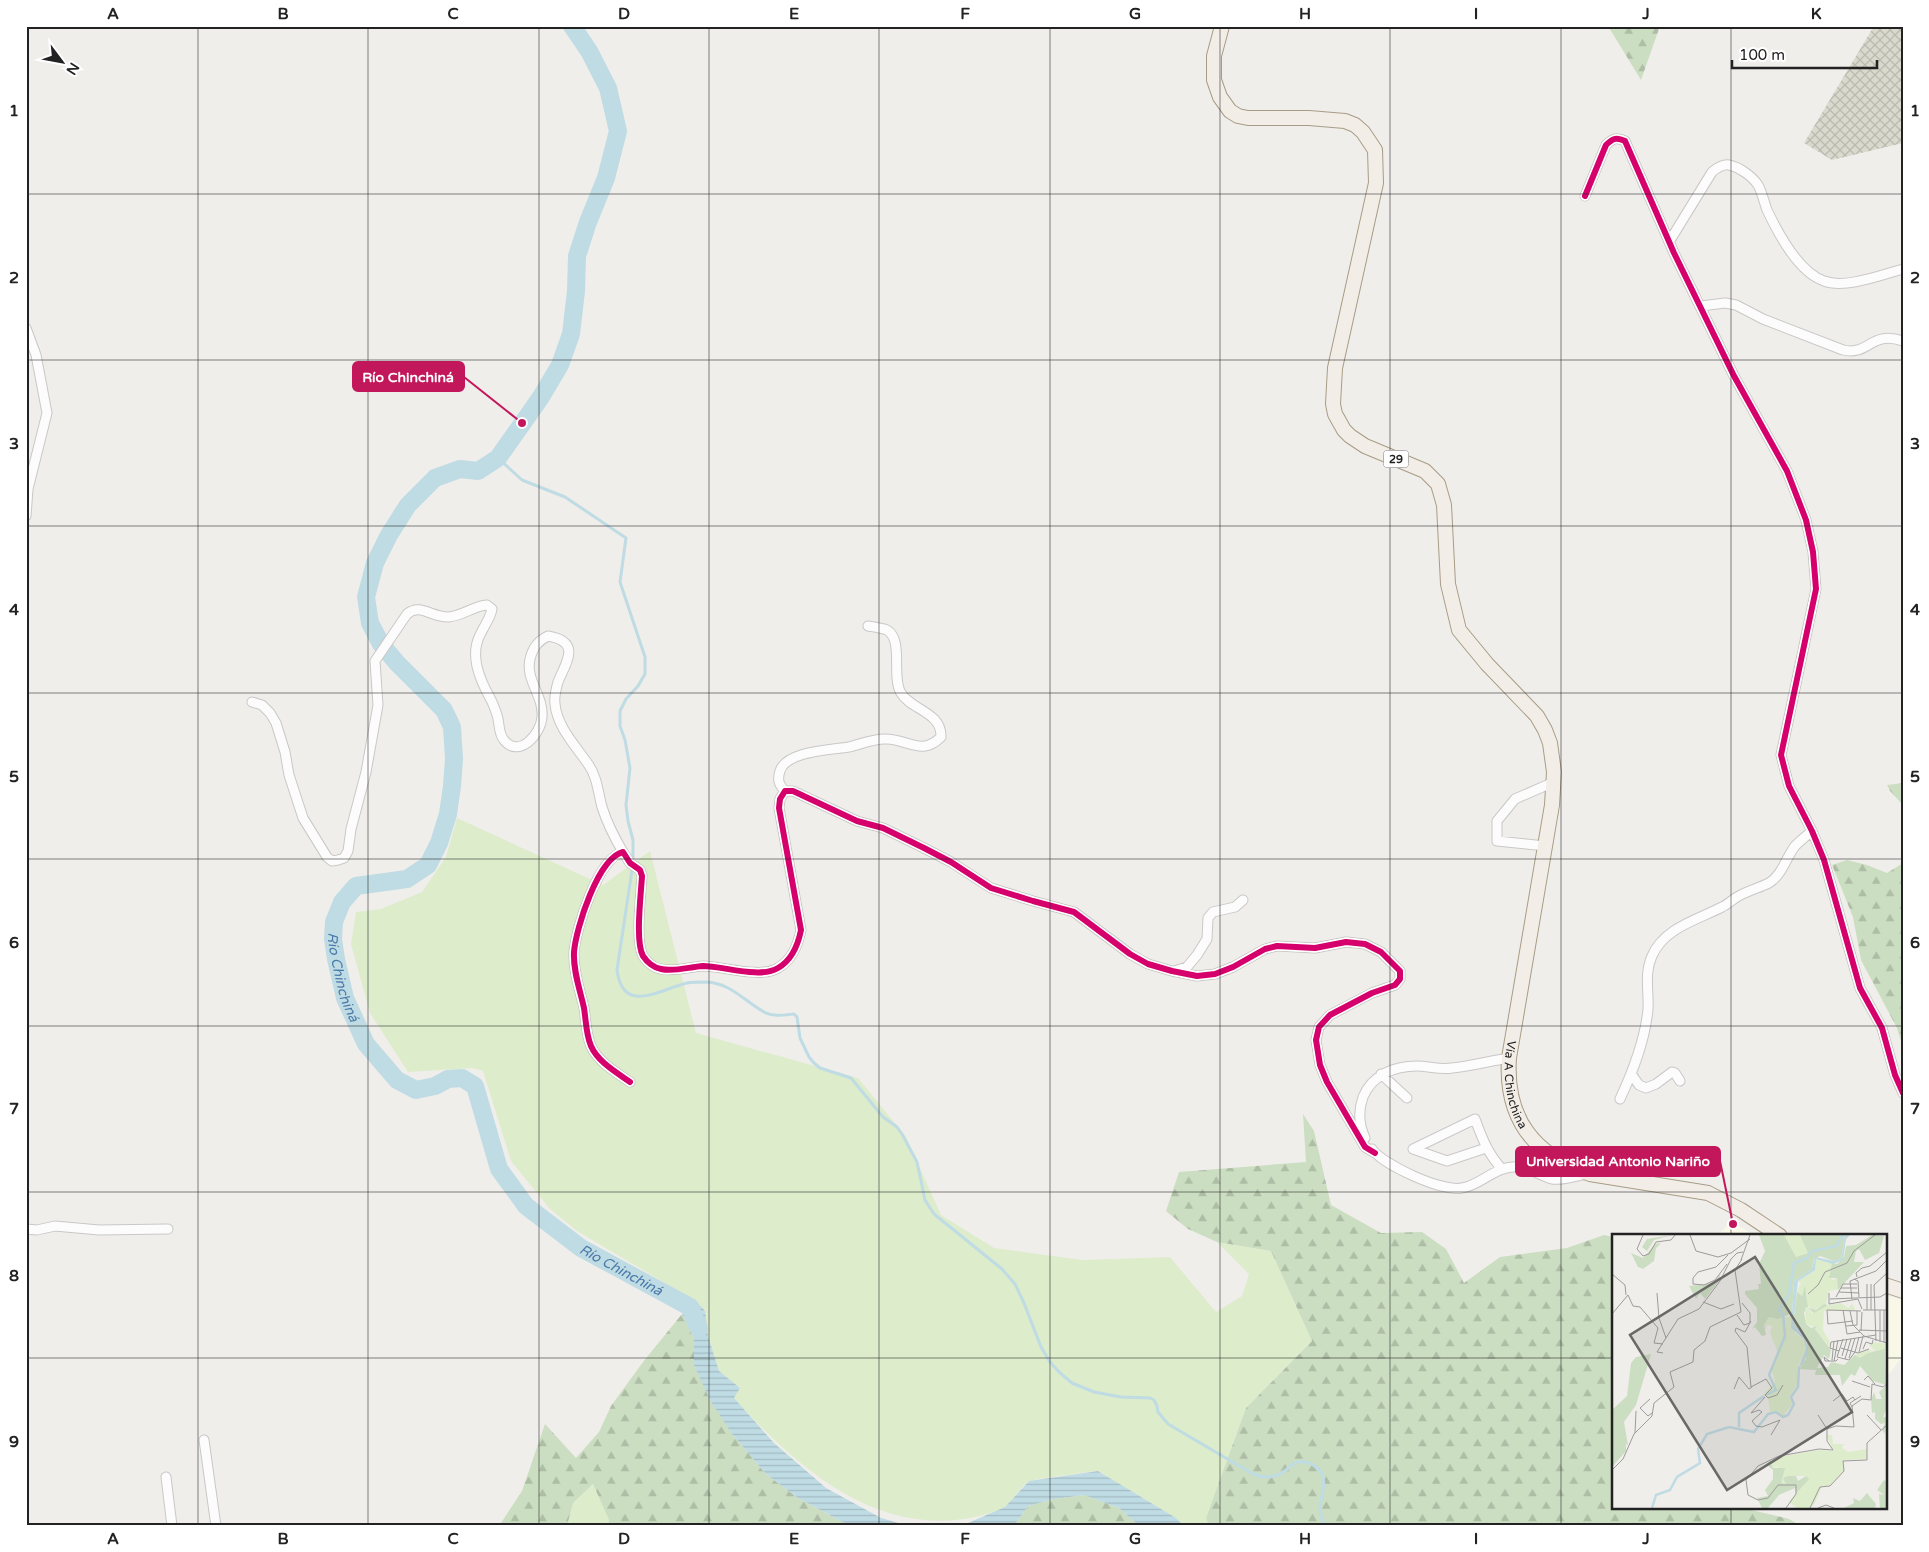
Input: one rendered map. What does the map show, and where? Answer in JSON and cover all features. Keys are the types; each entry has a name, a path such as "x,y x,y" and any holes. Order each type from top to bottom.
{"main road":[{"name":"29","path":"1222,26 1214,56 1214,80 1220,97 1230,111 1238,116 1248,118 1309,118 1345,121 1363,132 1375,150 1377,174 1375,189 1335,368 1332,393 1335,414 1344,430 1357,441 1425,471 1438,484 1444,505 1448,584 1460,630 1517,698 1537,716 1550,743 1554,782 1545,846"},
{"name":"Vía A Chinchina","path":"1545,846 1509,1058 1509,1089 1513,1103 1525,1128 1545,1152 1564,1164 1590,1174 1708,1193 1741,1210 1777,1234"},
{"path":"1886,1285 1903,1291"}],"street":[{"path":"1585,196 1606,145 1611,140 1618,138 1625,142 1669,242 1734,376 1787,471 1806,520 1813,552 1816,590 1781,755 1789,786 1812,830 1824,860 1860,988 1882,1028 1896,1076 1903,1092"},
{"path":"1669,242 1712,172 1720,166 1729,165 1747,174 1758,185 1767,210 1788,248 1806,270 1823,281 1840,284 1903,270"},
{"path":"1701,306 1715,304 1736,305 1763,319 1853,353 1866,347 1873,341 1884,338 1903,341"},
{"path":"26,328 36,355 47,413 28,489 26,516"},
{"path":"252,702 262,705 270,713 280,736 289,775 303,818 327,857 332,861 344,858 348,852 351,829 366,772 378,705 375,661 406,614 413,609 419,609 436,616 450,617 465,613 479,605 486,605 492,609 490,618 481,632 475,653 479,674 498,717 499,730 503,740 510,746 519,747 528,743 536,735 541,725 543,715 529,676 532,652 538,641 548,636 557,637 564,642 568,649 569,658 558,682 555,694 557,717 589,765 596,780 608,825 630,864 636,866 642,876 640,948 650,964 659,969 671,970 705,966 760,972 777,969 789,959 798,945 801,930 779,808 780,799 786,792 793,790 857,821 883,828 951,862 991,888 1074,912 1130,954 1148,964 1172,972 1197,976 1215,974 1233,967 1265,949 1277,946 1315,948 1346,942 1365,944 1381,952 1394,963 1400,971 1400,979 1395,985 1372,993 1330,1015 1319,1027 1316,1040 1320,1065 1365,1147 1421,1180 1451,1188 1463,1188 1502,1169 1520,1167 1553,1179 1590,1174"},
{"path":"786,792 779,784 778,776 781,766 787,760 876,739 889,739 926,747 934,744 941,737 942,729 936,722 927,712 902,695 899,689 896,674 896,644 894,637 888,630 868,626"},
{"path":"1545,846 1497,841 1496,821 1515,800 1554,782"},
{"path":"1620,1100 1632,1075 1639,1053 1648,1009 1647,972 1652,955 1665,939 1680,927 1770,882 1779,874 1796,846 1812,830"},
{"path":"623,852 616,855 609,862 589,896 579,926 574,952 576,978 584,1008 590,1044 597,1056 630,1082"},
{"path":"1172,972 1187,968 1197,955 1207,939 1208,918 1213,912 1235,907 1243,900"},
{"path":"1374,1153 1361,1130 1360,1110 1365,1092 1381,1074 1405,1067 1417,1066 1449,1069 1509,1058"},
{"path":"1632,1075 1639,1085 1646,1088 1656,1084 1672,1072 1680,1081"},
{"path":"1381,1074 1408,1098"},
{"path":"1486,1148 1447,1161 1413,1149 1475,1120 1486,1148 1493,1160 1502,1169"},
{"path":"26,1229 37,1230 54,1226 99,1230 168,1229"},
{"path":"204,1440 216,1526"},
{"path":"166,1477 172,1526"}],"shaded area":[{"path":"1874,26 1903,26 1903,143 1832,160 1804,143"},
{"path":"1732,1221 1753,1234 1719,1234"},
{"path":"1886,1295 1903,1300 1903,1355 1891,1372 1886,1375"}],"green space":[{"path":"1608,26 1660,26 1641,80"},
{"path":"1903,783 1903,805 1887,785"},
{"path":"457,818 603,885 650,851 696,1033 858,1078 906,1137 941,1215 994,1248 1082,1260 1170,1257 1216,1312 1242,1296 1249,1274 1217,1242 1271,1251 1312,1341 1246,1408 1206,1518 1209,1526 1184,1526 1176,1518 1098,1471 1030,1481 1023,1486 1004,1508 963,1519 925,1520 888,1513 853,1498 820,1478 789,1453 734,1398 740,1388 719,1371 708,1336 705,1311 697,1302 577,1231 550,1209 511,1161 483,1071 472,1068 408,1072 370,1013 351,944 356,912 381,909 422,892 446,857"},
{"path":"1847,860 1887,873 1903,863 1903,1048 1897,1028 1861,960 1853,917 1832,865"},
{"path":"1303,1114 1314,1131 1331,1205 1381,1233 1422,1232 1446,1249 1464,1283 1500,1257 1567,1248 1604,1235 1612,1237 1612,1510 1751,1510 1789,1519 1801,1526 1209,1526 1206,1518 1246,1408 1312,1341 1271,1251 1217,1242 1188,1229 1166,1211 1179,1172 1306,1162"},
{"path":"682,1314 694,1338 694,1365 732,1434 766,1474 798,1498 850,1526 609,1526 609,1520 593,1484 573,1503 567,1526 499,1526 522,1491 545,1424 576,1458 599,1432 611,1406 643,1362"},
{"path":"593,1484 609,1520 609,1526 567,1526 573,1503"},
{"path":"1084,1495 1119,1508 1139,1526 1011,1526 1016,1523 1028,1506 1054,1499"}],"water":[{"path":"697,1302 705,1311 708,1336 719,1371 740,1388 734,1398 774,1443 826,1488 881,1518 909,1526 850,1526 798,1498 766,1474 732,1434 710,1400 694,1365 694,1338 682,1314"},
{"path":"1098,1471 1176,1518 1184,1526 1139,1526 1119,1508 1084,1495 1054,1499 1028,1506 1016,1523 1011,1526 946,1526 968,1523 1005,1507 1029,1481"}],"waterway":[{"name":"Río Chinchiná","path":"572,26 589,51 608,88 618,131 606,178 588,222 577,256 576,291 571,334 560,365 541,397 498,458 478,471 460,469 435,478 408,505 389,535 375,563 366,597 370,623 381,644 397,663 444,710 452,727 454,759 448,814 439,843 428,865 407,879 356,886 342,902 334,922 333,939 345,998 366,1044 397,1080 416,1090 435,1086 448,1079 462,1078 475,1086 499,1169 526,1206 581,1248 690,1307 699,1329"},
{"path":"498,458 522,480 565,497 626,538 620,582 645,657 645,674 638,686 626,699 620,711 620,726 625,740 630,768 626,805 633,840 633,858"},
{"path":"632,870 617,970 621,984 627,992 635,996 644,996 687,983 715,983 737,993 767,1014 794,1014 797,1017 800,1038 814,1063 820,1068 851,1078 883,1117 897,1127 902,1134 917,1162 925,1200 934,1214 1002,1269 1015,1284 1041,1347 1059,1372 1072,1383 1094,1392 1154,1400 1158,1412 1168,1424 1253,1474 1270,1477 1282,1473 1293,1464 1299,1462 1312,1464 1322,1473 1323,1477 1324,1484 1320,1511 1325,1526"}],"cycle path":[{"path":"1585,196 1606,145 1615,139 1625,141 1674,253 1734,376 1787,471 1806,520 1813,552 1816,589 1781,755 1789,786 1812,831 1824,860 1860,988 1882,1028 1895,1075 1903,1093"},
{"path":"630,1082 603,1062 591,1046 576,973 574,952 579,927 597,880 614,857 623,852 630,863 640,870 642,876 639,940 643,956 656,967 671,970 703,966 752,972 770,971 778,968 794,952 801,930 779,808 780,799 785,791 793,791 857,821 883,828 924,848 951,862 991,888 1074,912 1130,954 1148,964 1172,971 1197,976 1215,974 1233,967 1265,949 1277,946 1315,948 1346,942 1365,944 1381,952 1400,971 1400,979 1395,985 1372,993 1330,1015 1319,1027 1316,1040 1320,1065 1327,1082 1365,1147 1375,1153"}],"place":[{"name":"Río Chinchiná","path":"522,423"},
{"name":"Universidad Antonio Nariño","path":"1733,1224"}]}
